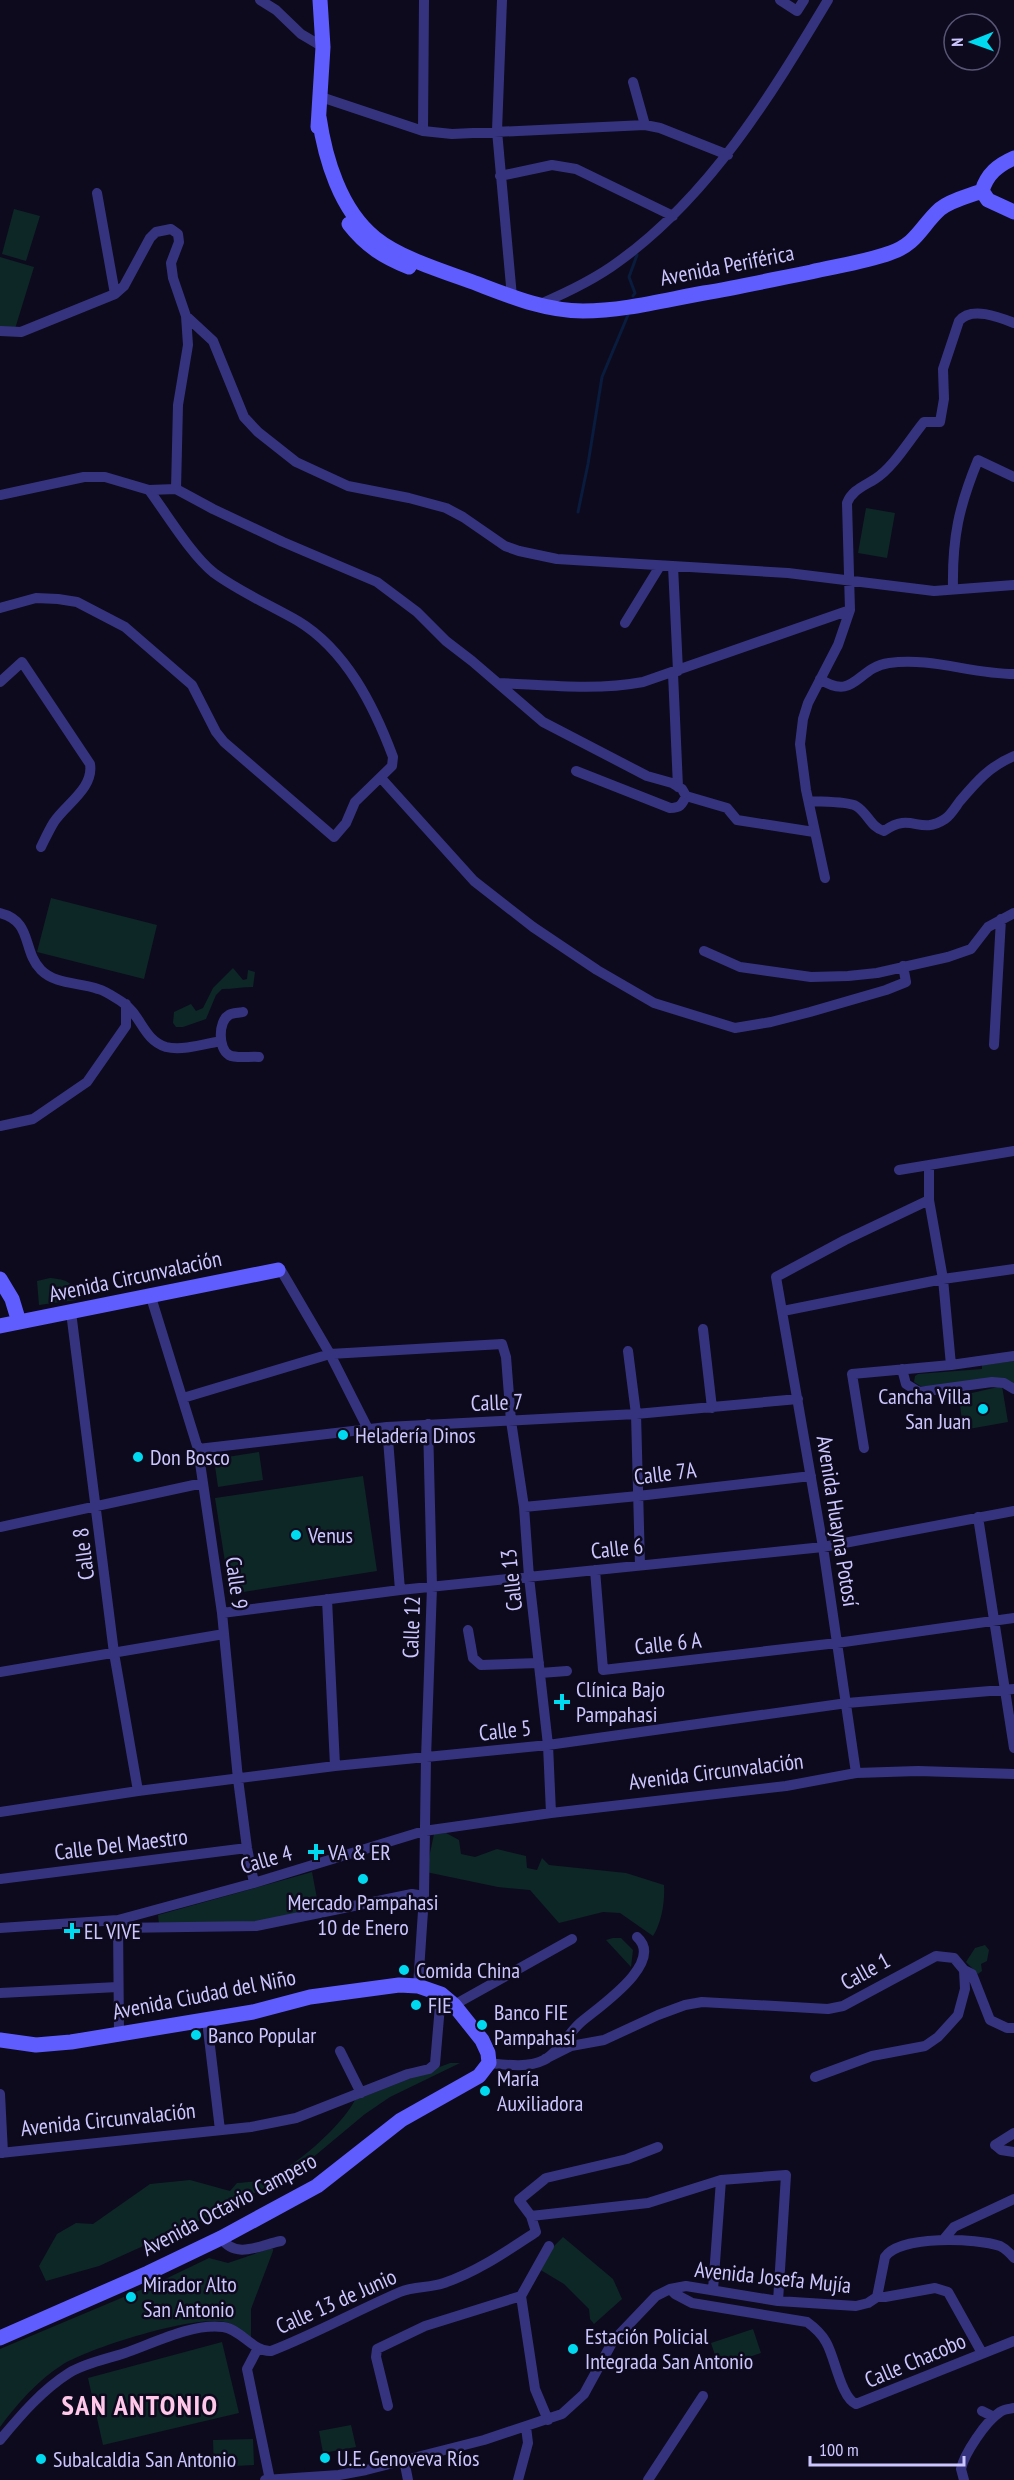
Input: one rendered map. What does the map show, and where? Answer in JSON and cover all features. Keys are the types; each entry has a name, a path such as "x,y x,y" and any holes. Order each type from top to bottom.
{"main road":[{"name":"Avenida Periférica","path":"320,0 323,47 319,117 323,145 333,178 360,222 374,237 396,251 461,278 538,305 584,311 633,306 858,262 906,246 918,236 930,219 943,207 982,191"},
{"path":"1014,158 1000,164 985,181 982,191 988,200 1014,212"},
{"name":"Avenida Circunvalación","path":"0,1326 150,1294 279,1270"},
{"path":"0,1279 12,1299 19,1322"},
{"name":"Avenida Ciudad del Niño","path":"0,2040 11,2043 71,2042 207,2021 320,1995 399,1985 418,1986"},
{"path":"418,1986 441,1994 454,2005 482,2040 489,2053 489,2063"},
{"name":"Avenida Octavio Campero","path":"0,2338 128,2283 221,2238 317,2186 401,2120 479,2076 489,2063"}],"street":[{"path":"260,0 276,10 301,34 323,47"},
{"path":"423,131 424,0"},
{"path":"502,0 497,131 512,297"},
{"path":"780,0 797,11 804,0"},
{"path":"538,305 574,289 618,262 673,216 728,155 828,0"},
{"path":"633,82 645,125"},
{"path":"321,97 423,131 452,134 645,125 660,128 728,155"},
{"path":"500,176 552,165 576,169 673,216"},
{"path":"97,193 115,294"},
{"path":"0,331 21,332 115,294 124,286 150,238 156,232 171,229 178,234 179,242 171,263 173,278 186,316 188,345 178,405 176,489"},
{"path":"825,878 814,832 800,744 803,719 808,703 838,645 850,610 847,503 850,496 878,478 924,422 940,422 944,399 943,369 959,321 963,316 975,313 1014,323"},
{"path":"186,316 213,340 244,417 258,432 296,462 348,486 446,508 505,546 519,551 557,559 788,573 934,591 1014,585"},
{"path":"953,589 955,529 963,497 978,460 1014,477"},
{"path":"0,495 84,477 105,477 149,490 176,489 283,542 377,582 417,612 446,641 543,722 647,776 678,787 686,796 727,808 737,820 814,832"},
{"path":"0,608 36,598 77,602 125,627 192,685 216,732 224,742 334,837 346,823 355,802 392,766 393,757 378,718 364,691 318,635 213,572 149,490"},
{"path":"625,623 660,566"},
{"path":"674,566 678,787"},
{"path":"498,683 618,687 675,672 850,610"},
{"path":"820,679 835,688 846,688 870,670 887,663 919,661 999,674 1014,674"},
{"path":"0,682 22,662 90,765 92,773 88,783 54,821 41,847"},
{"path":"809,801 854,805 864,812 876,829 884,831 894,824 905,821 924,827 946,818 980,777 997,764 1014,756"},
{"path":"576,771 670,808 677,808 683,804 686,796"},
{"path":"381,778 474,880 533,927 597,970 654,1004 735,1028 771,1022 886,990 906,982 903,966"},
{"path":"0,913 9,915 19,924 34,959 42,971 63,982 98,988 126,1004 132,1008 147,1034 156,1043 168,1048 221,1041"},
{"path":"704,951 740,967 811,976 858,975 948,957 971,949 988,927 1014,914"},
{"path":"994,1045 1001,919"},
{"path":"0,1126 33,1119 80,1089 126,1026 126,1004"},
{"path":"243,1012 229,1015 226,1018 221,1041 228,1054 259,1057"},
{"path":"899,1170 1014,1151"},
{"path":"929,1166 929,1200 943,1279 951,1365"},
{"name":"Avenida Huayna Potosí","path":"856,1773 823,1547 776,1277 845,1239 929,1200"},
{"path":"783,1311 943,1279 1014,1269"},
{"path":"279,1270 330,1354 368,1429"},
{"name":"Calle 9","path":"150,1294 198,1449 222,1613 238,1779 254,1883"},
{"name":"Calle 8","path":"71,1312 114,1653 138,1791"},
{"path":"703,1329 712,1408"},
{"name":"Calle 13","path":"330,1354 502,1344 506,1357 511,1421 524,1507 529,1577 548,1745 551,1813"},
{"path":"628,1351 636,1414 640,1565"},
{"path":"183,1398 330,1354"},
{"path":"864,1448 852,1374 951,1365 1014,1356"},
{"path":"902,1369 906,1384 919,1392 992,1382 1004,1383 1014,1389"},
{"name":"Calle 7","path":"198,1449 387,1427 636,1414 798,1400"},
{"name":"Calle 12","path":"418,1986 424,1896 432,1587 428,1424"},
{"path":"387,1427 400,1590"},
{"name":"Calle 7A","path":"524,1507 811,1476"},
{"path":"0,1527 203,1483"},
{"name":"Calle 6","path":"222,1613 400,1590 823,1547 1014,1511"},
{"path":"978,1517 994,1621 1010,1690 1014,1748"},
{"name":"Calle 6 A","path":"595,1570 603,1670 837,1643"},
{"path":"327,1599 335,1766"},
{"path":"837,1643 1014,1618"},
{"path":"468,1630 473,1658 481,1665 567,1671"},
{"path":"0,1672 224,1634"},
{"name":"Calle 5","path":"0,1812 138,1791 335,1766 548,1745 847,1703 1010,1690"},
{"name":"Avenida Circunvalación","path":"424,1831 551,1813 786,1786 856,1773 918,1771 1014,1774"},
{"name":"Calle 4","path":"0,1928 118,1924 424,1831"},
{"name":"Calle Del Maestro","path":"0,1879 247,1848"},
{"path":"119,2034 118,1924 256,1926 412,1894 424,1896"},
{"path":"545,2060 579,2024 617,1993 636,1972 642,1962 644,1950 642,1941 637,1937"},
{"path":"454,2005 572,1939"},
{"name":"Calle 1","path":"489,2063 525,2065 545,2060 571,2046 604,2040 684,2005 702,2002 828,2009 843,2006 936,1956 954,1958 964,1970"},
{"path":"815,2077 873,2056 925,2046 938,2037 958,2015 965,1989 964,1970 968,1969 990,2020 1007,2028 1014,2028"},
{"path":"0,1993 118,1987"},
{"name":"Avenida Circunvalación","path":"2,2153 220,2130 296,2118 408,2074 429,2069 435,2064 441,1994"},
{"path":"207,2021 220,2130"},
{"path":"340,2051 362,2093"},
{"path":"0,2094 2,2153"},
{"path":"1014,2133 995,2145 1000,2150 1014,2152"},
{"path":"658,2147 627,2159 546,2178 519,2200 531,2216 648,2203 721,2180 786,2175 778,2301"},
{"path":"713,2290 721,2180"},
{"path":"944,2240 954,2227 1014,2199"},
{"name":"Calle 13 de Junio","path":"0,2440 18,2417 55,2383 71,2372 172,2335 205,2328 223,2327 239,2333 264,2351 271,2351 312,2335 402,2291 441,2284 460,2277 499,2256 536,2232 531,2216"},
{"path":"221,2238 226,2246 243,2251 281,2241"},
{"name":"Avenida Josefa Mujía","path":"265,2480 340,2477 526,2427 562,2414 584,2394 613,2341 656,2296 670,2289 686,2286 778,2301 856,2306 868,2303 877,2296 885,2257 889,2252 918,2242 944,2240 1000,2246 1014,2258"},
{"path":"548,2420 535,2389 521,2296 549,2246"},
{"path":"877,2296 885,2297 943,2288 948,2292 982,2353"},
{"name":"Calle Chacobo","path":"670,2289 692,2303 807,2322 827,2342 848,2397 856,2404 1014,2341"},
{"path":"388,2406 376,2357 377,2349 424,2326 521,2296"},
{"path":"258,2348 247,2369 270,2480"},
{"path":"648,2480 703,2396"},
{"path":"964,2480 961,2469 962,2461 994,2417 1005,2410 1014,2408"},
{"path":"982,2411 994,2417"},
{"path":"518,2480 528,2443 526,2427"},
{"path":"404,2460 408,2480"}],"green space":[{"path":"14,209 40,216 26,261 2,254"},
{"path":"0,257 34,267 14,332 0,328"},
{"path":"866,508 895,513 887,558 858,553"},
{"path":"51,898 157,925 144,979 37,952"},
{"path":"233,968 243,980 247,979 248,970 255,972 253,987 222,989 216,995 206,1019 183,1027 176,1027 173,1023 174,1012 191,1004 196,1011 203,1008 213,988"},
{"path":"50,1278 69,1283 76,1300 39,1305 37,1281"},
{"path":"1014,1361 1014,1386 920,1386 914,1382 918,1374 982,1369 982,1365"},
{"name":"Cancha Villa San Juan","path":"1002,1386 1008,1422 963,1430 959,1396"},
{"path":"259,1452 263,1480 218,1487 214,1459"},
{"name":"Venus","path":"363,1476 377,1571 230,1594 215,1498"},
{"path":"446,1833 459,1840 461,1854 475,1857 497,1849 526,1856 527,1868 537,1870 542,1858 549,1865 626,1873 664,1885 659,1924 653,1936 620,1913 603,1912 559,1923 530,1890 498,1887 426,1872 434,1834"},
{"path":"312,1872 319,1909 250,1923 159,1924 158,1915"},
{"path":"621,1938 633,1950 631,1967 606,1940"},
{"path":"985,1945 989,1950 987,1961 981,1964 982,1971 978,1974 966,1962 975,1948"},
{"path":"450,2063 460,2063 390,2097 365,2114 311,2159 272,2184 214,2214 99,2266 46,2281 39,2266 57,2234 76,2223 93,2224 150,2184 190,2180 230,2191 237,2183 265,2179 289,2166 315,2146 339,2122 355,2100"},
{"path":"563,2237 613,2279 622,2299 594,2324 590,2319 589,2309 564,2284 539,2269 549,2251"},
{"path":"269,2249 273,2251 251,2309 251,2340 232,2324 215,2321 171,2327 119,2341 75,2358 53,2371 28,2393 0,2427 0,2349 157,2283 209,2258 228,2263"},
{"path":"753,2329 761,2353 719,2367 711,2343"},
{"path":"222,2342 239,2413 103,2445 88,2378"},
{"path":"351,2425 356,2447 323,2453 319,2431"},
{"path":"253,2439 254,2465 214,2467 213,2440"}],"waterway":[{"path":"633,296 635,293 629,277 637,255"},
{"path":"578,512 602,377 628,315"}],"place":[{"name":"Cancha Villa San Juan","path":"983,1409"},
{"name":"Heladería Dinos","path":"343,1435"},
{"name":"Don Bosco","path":"138,1457"},
{"name":"Venus","path":"296,1535"},
{"name":"Clínica Bajo Pampahasi","path":"562,1702"},
{"name":"VA & ER","path":"316,1852"},
{"name":"Mercado Pampahasi 10 de Enero","path":"363,1879"},
{"name":"EL VIVE","path":"72,1931"},
{"name":"Comida China","path":"404,1970"},
{"name":"FIE","path":"416,2005"},
{"name":"Banco FIE Pampahasi","path":"482,2025"},
{"name":"Banco Popular","path":"196,2035"},
{"name":"María Auxiliadora","path":"485,2091"},
{"name":"Mirador Alto San Antonio","path":"131,2297"},
{"name":"Estación Policial Integrada San Antonio","path":"573,2349"},
{"name":"U.E. Genoveva Ríos","path":"325,2458"},
{"name":"Subalcaldia San Antonio","path":"41,2459"}],"district":[{"name":"SAN ANTONIO","path":"140,2404"}]}
